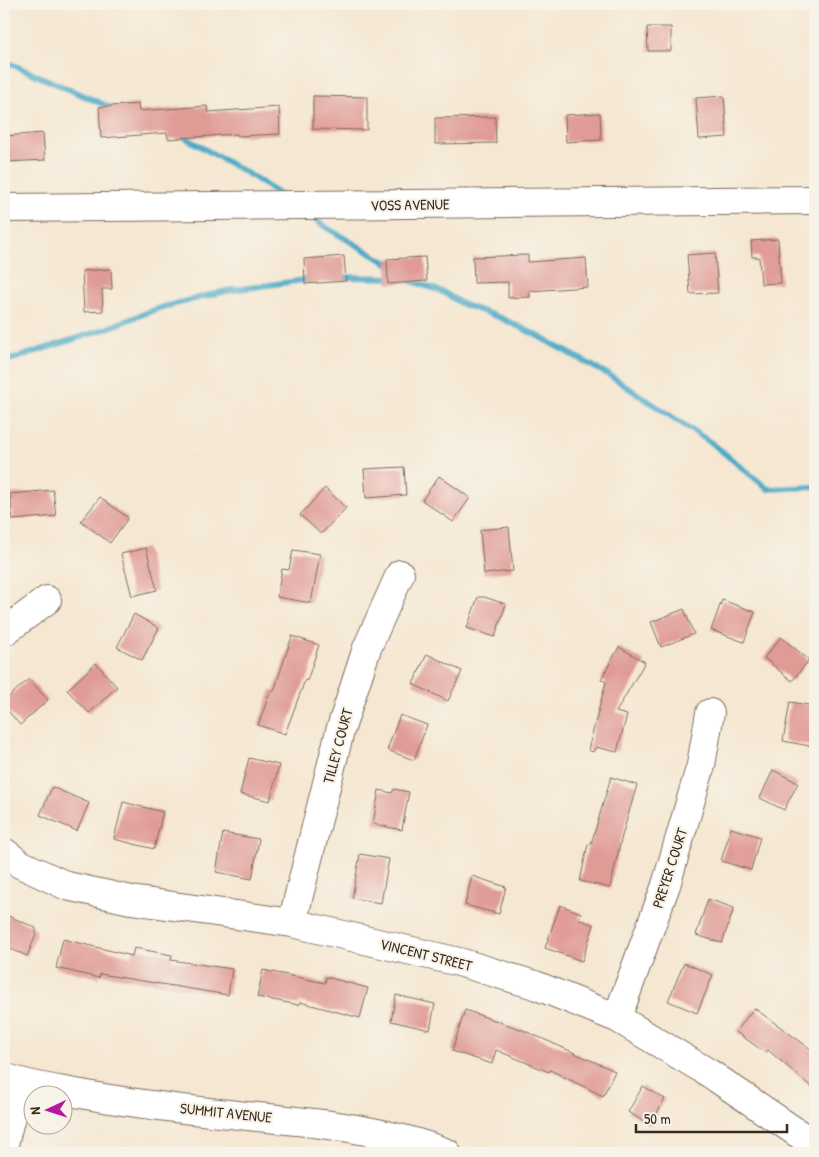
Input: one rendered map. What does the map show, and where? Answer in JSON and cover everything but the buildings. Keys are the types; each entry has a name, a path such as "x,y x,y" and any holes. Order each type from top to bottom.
{"street":[{"name":"VOSS AVENUE","path":"4,208 815,200"},
{"name":"TILLEY COURT","path":"292,923 340,731 367,648 400,574"},
{"path":"4,632 47,600"},
{"name":"PREYER COURT","path":"617,1018 666,885 701,765 710,714"},
{"name":"VINCENT STREET","path":"4,852 20,864 67,886 131,900 292,923 450,960 535,985 617,1018 709,1073 815,1145"},
{"path":"4,1144 11,1116 13,1080"},
{"name":"SUMMIT AVENUE","path":"13,1080 133,1104 306,1122 371,1132 447,1153"}],"waterway":[{"path":"4,61 114,109"},
{"path":"179,134 255,178 281,196"},
{"path":"308,215 394,267"},
{"path":"339,277 396,278"},
{"path":"4,362 105,329 159,308 226,291 311,279"},
{"path":"408,280 443,292 462,304 501,318 609,375 713,444 768,489 815,487"}]}
